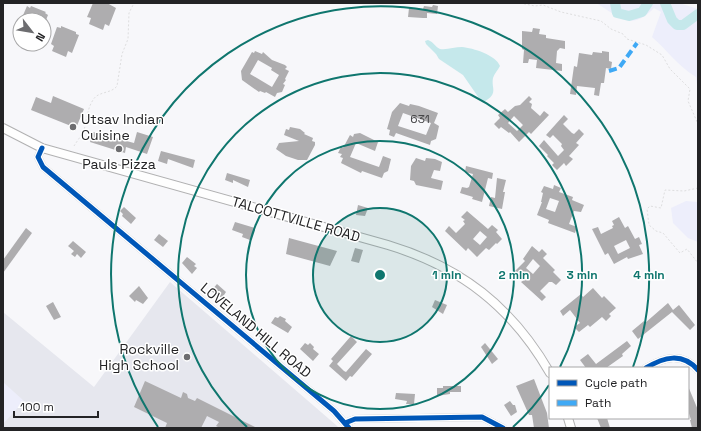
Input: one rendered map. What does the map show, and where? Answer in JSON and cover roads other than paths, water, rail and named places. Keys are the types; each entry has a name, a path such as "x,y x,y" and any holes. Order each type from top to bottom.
{"main road":[{"name":"TALCOTTVILLE ROAD","path":"3,128 42,148 388,245 435,262 481,290 507,313 523,332 549,371"}],"street":[{"name":"LOVELAND HILL ROAD","path":"42,148 38,157 43,167 334,411 347,426 355,420 482,418 502,428"},
{"path":"648,367 667,358 676,357 686,360 698,370"}],"water":[{"path":"428,40 440,49 459,47 467,48 489,55 498,62 500,66 493,78 493,93 489,99 484,102 481,101 463,75 439,59 426,44 425,41"}],"waterway":[{"path":"615,3 617,13 629,16 642,12 648,3"},
{"path":"665,3 672,20 677,25 683,25 698,14"}],"place":[{"name":"Utsav Indian Cuisine","path":"73,127"},
{"name":"Pauls Pizza","path":"119,149"},
{"name":"Rockville High School","path":"187,357"}]}
